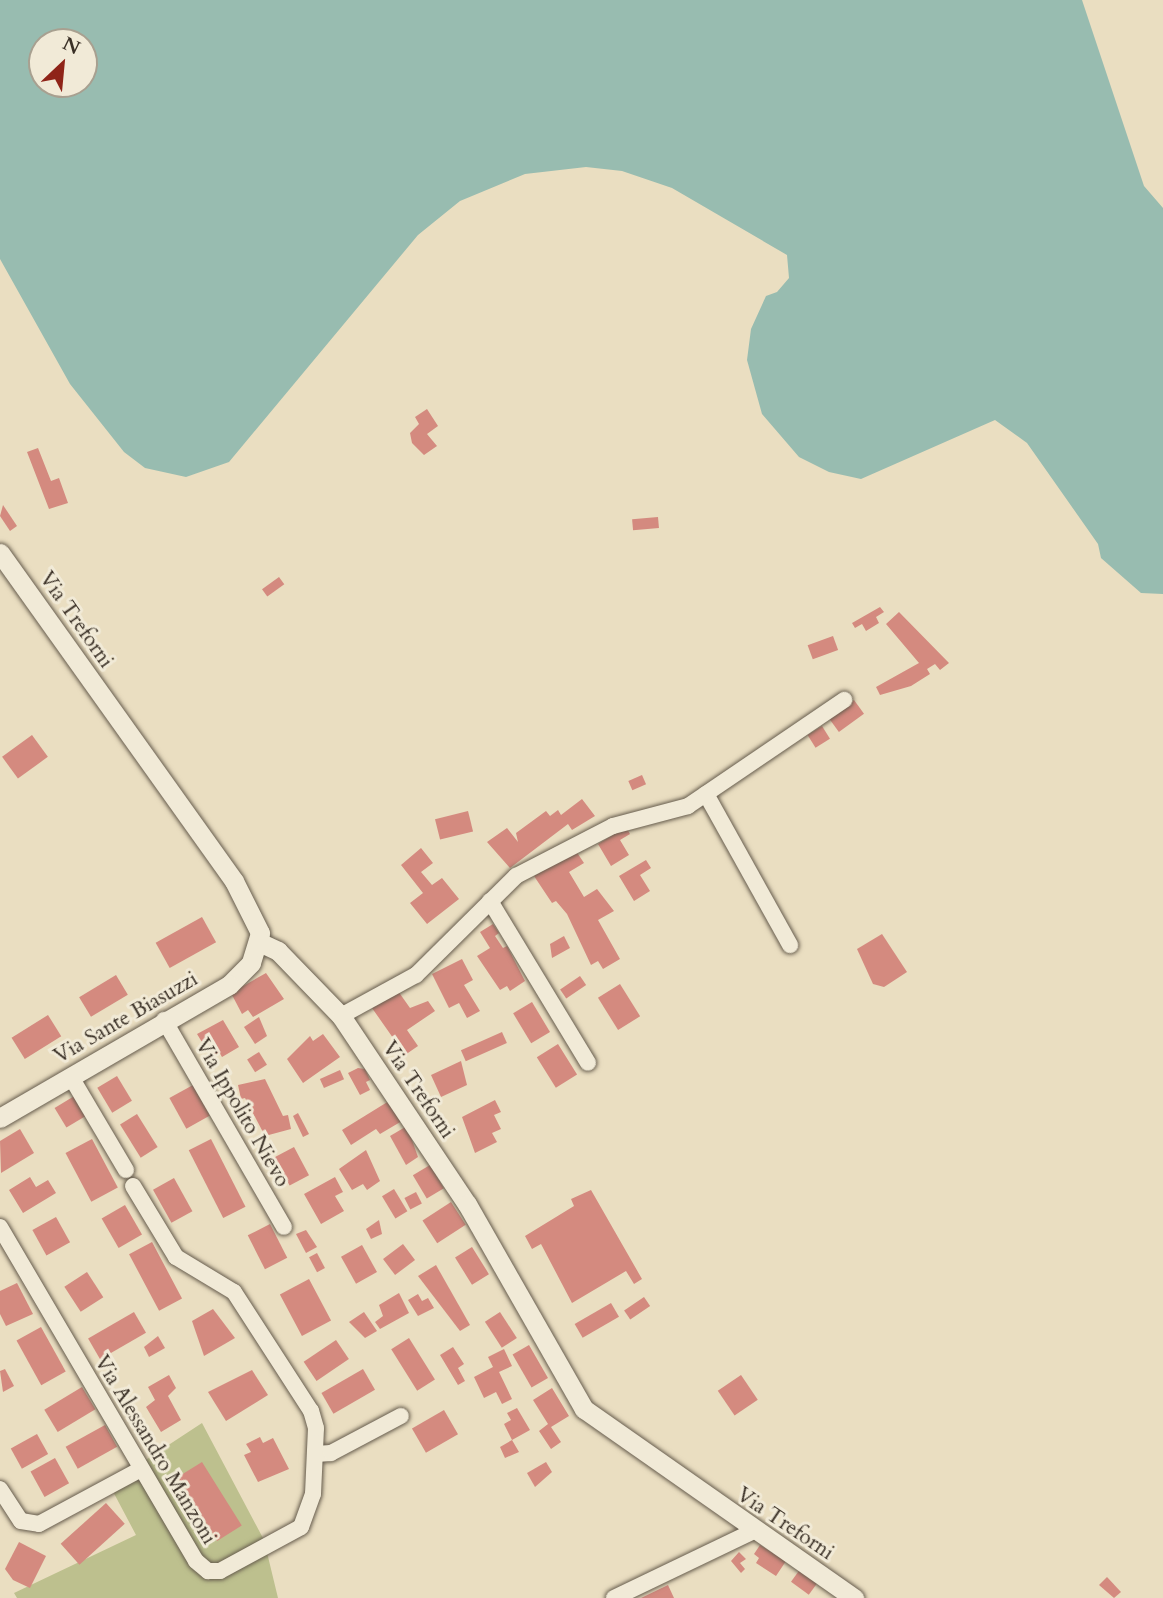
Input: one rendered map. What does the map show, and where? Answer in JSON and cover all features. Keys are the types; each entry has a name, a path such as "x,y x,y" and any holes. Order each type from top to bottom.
{"street":[{"name":"Via Treforni","path":"0,553 233,881 259,923 259,942 278,951 341,1016 467,1204 584,1409 754,1531 854,1598"},
{"path":"341,1016 416,975 516,876 613,826 688,806 844,700"},
{"path":"706,794 790,945"},
{"path":"491,901 588,1063"},
{"name":"Via Sante Biasuzzi","path":"0,1118 164,1020 229,985 251,963 259,942"},
{"name":"Via Ippolito Nievo","path":"164,1020 284,1227"},
{"path":"71,1077 126,1170"},
{"name":"Via Alessandro Manzoni","path":"0,1227 196,1561 208,1571 220,1571 301,1527 309,1514 316,1454 311,1411 234,1292 176,1257 134,1186"},
{"path":"316,1454 331,1452 401,1416"},
{"path":"0,1489 22,1521 39,1524 141,1469"},
{"path":"614,1598 754,1531"}],"green space":[{"path":"202,1423 264,1540 278,1598 17,1598 14,1593 136,1535 109,1484"}],"water":[{"path":"0,0 1082,0 1144,186 1163,208 1163,594 1141,593 1101,558 1098,544 1027,443 995,420 861,479 829,472 799,457 762,414 747,360 751,329 766,296 777,292 789,278 787,255 672,188 622,171 586,167 525,174 460,201 418,235 229,462 186,477 145,468 124,452 70,384 0,259"}],"building":[{"path":"427,409 438,426 427,434 437,446 424,455 412,443 410,433 419,424 415,417"},
{"path":"38,448 51,481 59,478 68,503 49,509 27,452"},
{"path":"3,505 17,526 10,531 0,516"},
{"path":"658,517 659,528 633,530 632,519"},
{"path":"279,577 284,584 267,597 262,589"},
{"path":"880,607 884,612 876,617 879,623 866,631 862,624 855,628 852,623"},
{"path":"899,612 949,663 940,670 935,664 927,669 930,674 911,686 880,695 876,687 919,663 886,624"},
{"path":"833,636 838,650 813,659 808,645"},
{"path":"854,700 864,714 839,732 829,718"},
{"path":"822,726 830,739 816,748 808,735"},
{"path":"32,735 48,757 18,779 2,757"},
{"path":"642,775 646,784 632,790 628,781"},
{"path":"582,799 595,816 572,830 568,824 510,868 487,842 507,828 518,842 516,833 546,811 550,816 558,810 561,815"},
{"path":"468,811 473,831 440,840 435,819"},
{"path":"626,827 630,834 620,840 629,855 611,866 598,844"},
{"path":"421,848 433,863 421,872 432,885 442,878 459,899 427,924 410,903 423,893 401,865"},
{"path":"576,851 584,863 569,872 584,897 597,889 614,911 598,920 620,959 603,969 598,961 591,965 567,914 556,901 552,903 534,876"},
{"path":"646,860 651,868 640,875 650,891 634,901 619,876"},
{"path":"202,917 216,942 170,968 156,943"},
{"path":"493,924 499,933 495,936 503,948 507,946 525,981 510,991 507,986 500,990 477,956 490,948 480,932"},
{"path":"882,934 907,972 884,987 873,984 857,949"},
{"path":"564,936 570,948 552,958 550,944"},
{"path":"462,959 473,980 464,985 480,1011 467,1018 459,1003 449,1008 432,974"},
{"path":"266,973 284,999 253,1017 248,1010 242,1014 231,993"},
{"path":"116,975 128,995 91,1017 79,997"},
{"path":"580,976 586,985 566,999 560,989"},
{"path":"620,984 640,1016 618,1030 598,998"},
{"path":"398,991 410,1008 428,1001 435,1011 407,1030 418,1046 405,1055 372,1008"},
{"path":"532,1002 550,1032 531,1043 513,1013"},
{"path":"48,1015 61,1036 25,1059 12,1038"},
{"path":"259,1017 267,1036 255,1044 244,1027"},
{"path":"223,1020 239,1047 222,1057 219,1052 211,1057 197,1034"},
{"path":"502,1032 507,1043 466,1061 461,1050"},
{"path":"323,1034 340,1057 303,1083 287,1059 310,1036 313,1041"},
{"path":"558,1044 577,1075 556,1088 537,1057"},
{"path":"259,1052 267,1065 255,1072 247,1059"},
{"path":"461,1061 467,1085 441,1097 431,1075"},
{"path":"358,1068 365,1069 370,1080 366,1082 370,1090 360,1095 348,1073"},
{"path":"340,1070 344,1079 324,1088 320,1079"},
{"path":"117,1076 132,1101 112,1113 97,1088"},
{"path":"265,1079 283,1116 288,1115 291,1129 265,1136 245,1098 241,1099 238,1085"},
{"path":"193,1085 210,1116 186,1129 169,1098"},
{"path":"76,1095 88,1115 66,1128 55,1108"},
{"path":"495,1100 501,1112 494,1115 501,1129 492,1133 497,1142 475,1153 462,1117"},
{"path":"389,1101 402,1121 380,1134 376,1129 351,1145 342,1130"},
{"path":"298,1113 309,1134 303,1137 293,1116"},
{"path":"137,1114 158,1147 141,1158 120,1125"},
{"path":"407,1126 418,1157 406,1165 390,1136"},
{"path":"20,1129 34,1153 1,1173 0,1141"},
{"path":"92,1139 118,1188 91,1202 66,1153"},
{"path":"211,1139 246,1207 223,1218 189,1150"},
{"path":"294,1147 309,1175 290,1186 275,1157"},
{"path":"366,1150 380,1181 367,1190 363,1184 352,1190 339,1169"},
{"path":"430,1165 444,1188 427,1198 413,1175"},
{"path":"30,1177 36,1187 48,1180 56,1193 23,1213 9,1190"},
{"path":"335,1177 343,1192 335,1196 344,1211 321,1224 304,1194"},
{"path":"174,1178 192,1211 171,1223 153,1190"},
{"path":"394,1189 407,1211 395,1218 382,1196"},
{"path":"591,1190 642,1279 634,1284 626,1271 572,1303 541,1244 532,1249 525,1236 574,1206 571,1199"},
{"path":"416,1192 422,1204 410,1209 404,1198"},
{"path":"451,1202 466,1225 437,1243 422,1221"},
{"path":"125,1205 142,1234 119,1248 102,1218"},
{"path":"56,1217 70,1242 46,1255 32,1230"},
{"path":"379,1220 382,1234 371,1239 366,1229"},
{"path":"270,1224 287,1258 265,1269 248,1235"},
{"path":"306,1230 317,1247 306,1253 296,1234"},
{"path":"152,1242 182,1299 159,1311 129,1254"},
{"path":"403,1244 415,1260 395,1275 383,1259"},
{"path":"362,1245 377,1272 356,1284 341,1257"},
{"path":"472,1247 489,1274 472,1285 455,1258"},
{"path":"317,1253 325,1268 317,1272 309,1257"},
{"path":"436,1265 470,1325 460,1331 418,1276"},
{"path":"87,1272 103,1297 81,1312 64,1287"},
{"path":"309,1279 331,1320 302,1336 280,1294"},
{"path":"17,1283 33,1314 6,1326 0,1314 0,1291"},
{"path":"399,1293 409,1313 380,1329 375,1322 383,1316 379,1305"},
{"path":"418,1294 422,1301 428,1298 434,1308 418,1316 408,1300"},
{"path":"644,1297 650,1306 630,1320 624,1310"},
{"path":"611,1303 619,1317 583,1338 575,1324"},
{"path":"213,1309 235,1338 204,1356 192,1321"},
{"path":"134,1312 146,1333 100,1359 88,1338"},
{"path":"364,1312 377,1331 365,1338 349,1322"},
{"path":"500,1312 517,1338 502,1348 485,1322"},
{"path":"41,1327 66,1372 41,1385 17,1341"},
{"path":"158,1336 165,1348 149,1357 144,1347"},
{"path":"409,1338 435,1380 417,1391 391,1349"},
{"path":"336,1340 349,1359 317,1381 304,1362"},
{"path":"529,1345 548,1378 532,1387 513,1354"},
{"path":"453,1347 464,1364 458,1368 465,1381 458,1385 440,1355"},
{"path":"504,1349 512,1366 499,1372 512,1399 502,1404 496,1392 484,1398 474,1377 493,1367 488,1357"},
{"path":"5,1369 14,1386 3,1392 0,1371"},
{"path":"363,1369 375,1390 333,1414 321,1393"},
{"path":"252,1370 268,1395 226,1421 208,1392"},
{"path":"169,1375 176,1388 168,1396 181,1420 161,1432 146,1407 155,1400 148,1387"},
{"path":"741,1375 758,1400 735,1416 718,1391"},
{"path":"82,1387 95,1409 58,1432 44,1410"},
{"path":"552,1388 569,1416 551,1427 561,1442 551,1449 539,1431 548,1424 533,1400"},
{"path":"517,1408 530,1430 512,1440 504,1424 511,1420 507,1413"},
{"path":"444,1410 458,1434 426,1453 412,1428"},
{"path":"105,1425 117,1447 78,1469 66,1447"},
{"path":"37,1434 48,1454 22,1469 11,1449"},
{"path":"260,1437 263,1443 273,1438 289,1469 258,1482 244,1455 251,1452 246,1444"},
{"path":"512,1440 519,1452 505,1458 500,1447"},
{"path":"55,1458 69,1483 45,1497 31,1472"},
{"path":"202,1462 242,1526 217,1541 177,1477"},
{"path":"546,1462 552,1472 535,1487 527,1473"},
{"path":"106,1503 125,1524 79,1565 61,1544"},
{"path":"19,1542 46,1556 30,1588 13,1580 5,1569"},
{"path":"760,1545 786,1561 776,1576 756,1563 759,1558 754,1554"},
{"path":"739,1552 746,1559 740,1563 745,1569 741,1573 731,1561"},
{"path":"801,1568 819,1581 809,1595 791,1582"},
{"path":"1107,1577 1121,1592 1114,1598 1099,1585"},
{"path":"668,1585 674,1598 641,1598"}]}
